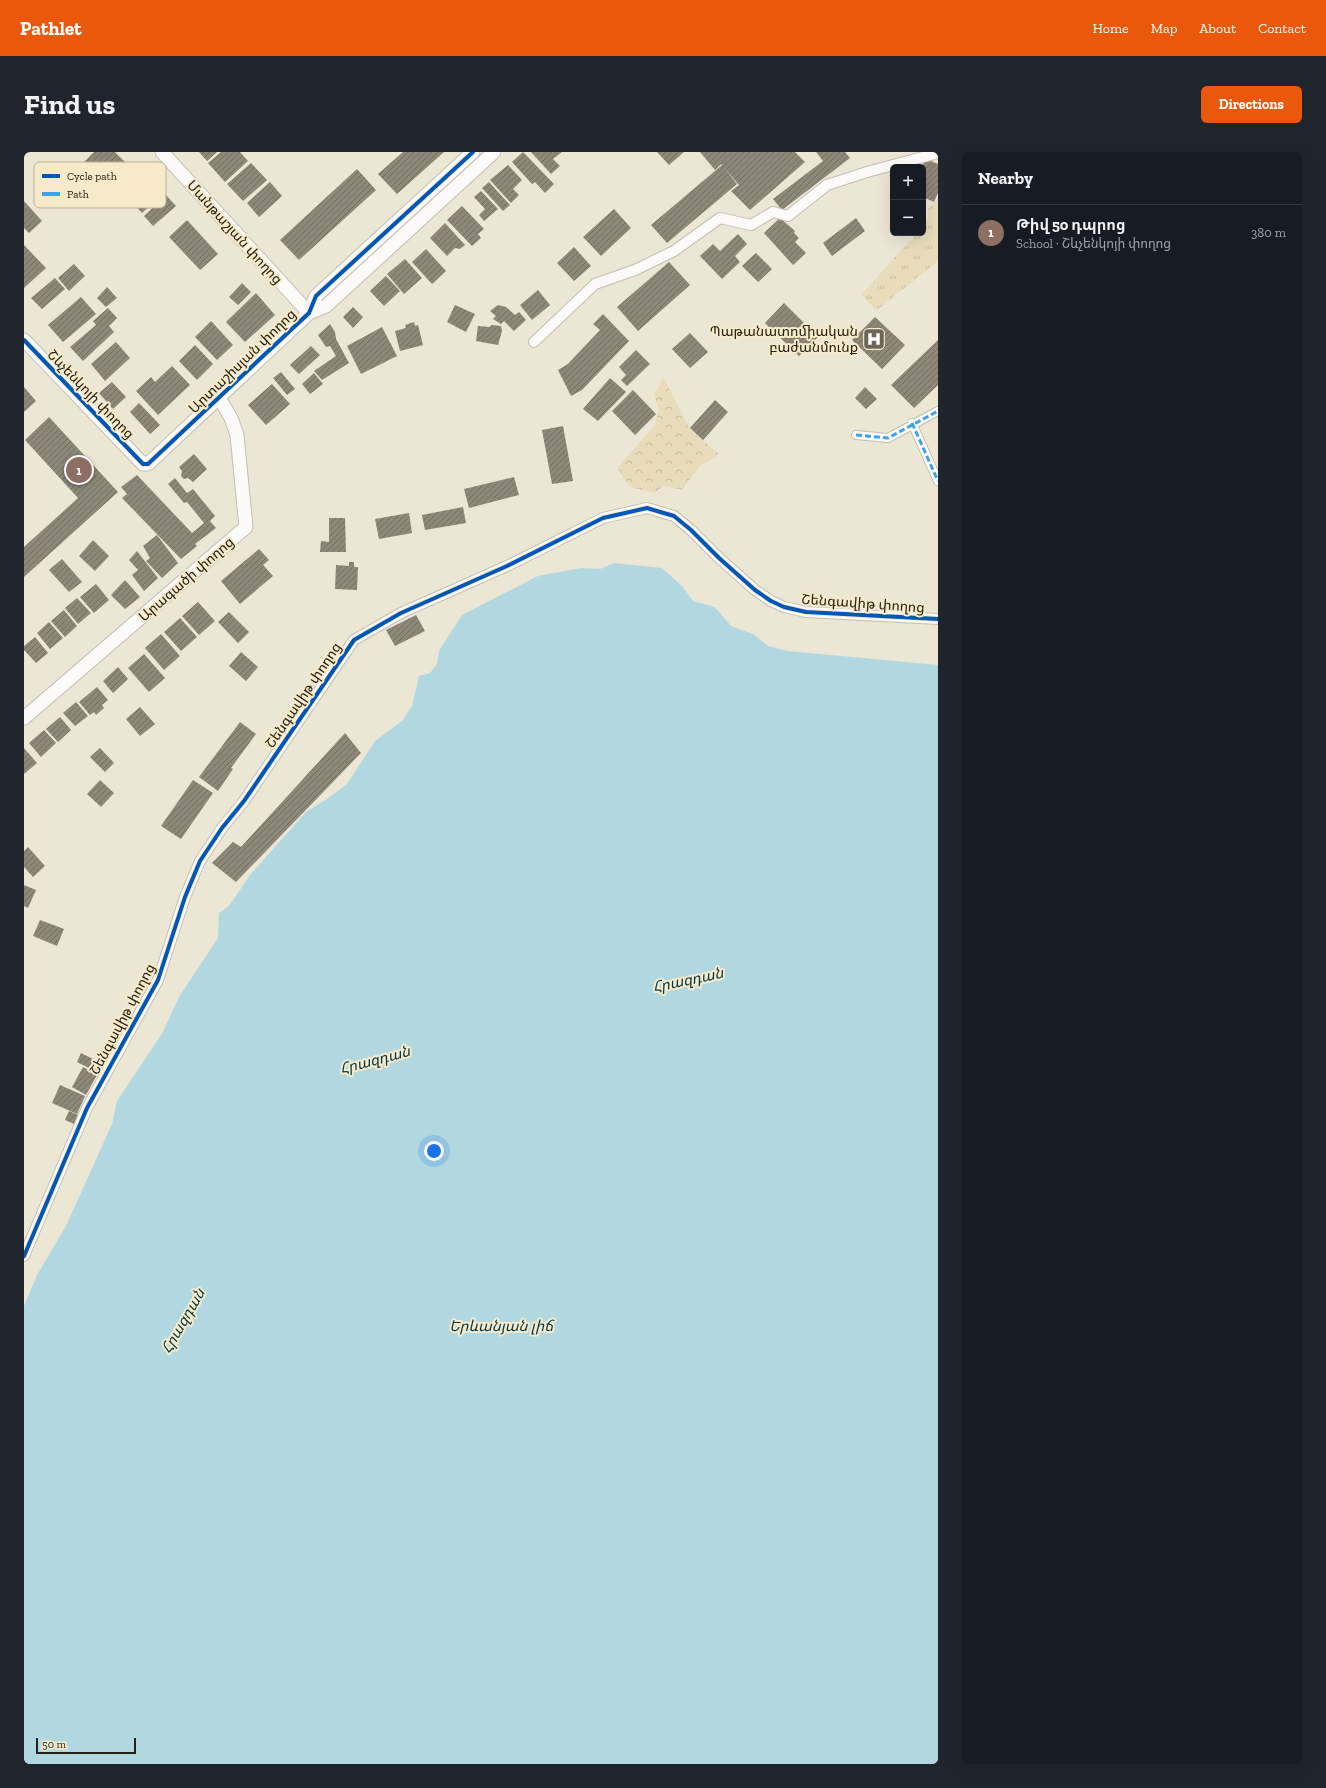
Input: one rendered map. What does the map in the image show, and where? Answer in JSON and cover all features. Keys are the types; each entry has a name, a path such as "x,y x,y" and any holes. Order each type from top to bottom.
{"street":[{"name":"Մանթաշյան փողոց","path":"162,152 309,313"},
{"name":"Արտաշիսյան փողոց","path":"309,313 316,296 473,152"},
{"name":"Արտաշիսյան փողոց","path":"143,464 152,462 309,313 326,306 494,152"},
{"path":"534,342 595,284 635,270 674,251 720,218 751,225 773,212 788,216 827,185 867,172 938,153"},
{"name":"Շևչենկոյի փողոց","path":"24,340 143,464"},
{"name":"Արագածի փողոց","path":"24,718 246,527 237,435 231,418 219,398"},
{"path":"856,435 888,438 938,411"},
{"path":"912,424 938,481"},
{"name":"Շենգավիթ փողոց","path":"24,1256 87,1108 158,980 185,897 200,861 222,828 244,801 354,640 401,613 507,566 597,521 647,508 674,516 755,590 771,601 784,607 806,612 938,619"}],"green space":[{"path":"938,198 938,261 876,311 862,294 914,236 926,236 928,209"},
{"path":"664,378 690,429 719,454 700,466 682,490 664,486 654,493 630,487 617,468 654,426 659,411 654,394"}],"water":[{"name":"Երևանյան լիճ","path":"614,563 662,568 682,586 693,601 715,607 731,626 753,634 768,646 788,651 938,665 938,1764 24,1764 24,1306 37,1275 66,1226 112,1124 117,1101 163,1032 179,997 218,938 219,913 229,906 250,875 306,812 347,784 375,741 402,721 412,706 419,676 430,673 437,664 439,651 462,615 538,576 581,568 600,569"}],"building":[{"path":"94,152 115,152 125,162 84,162"},
{"path":"199,152 217,152 207,161"},
{"path":"221,152 240,152 248,161 225,182 208,163"},
{"path":"403,152 444,152 397,194 378,174"},
{"path":"523,152 554,184 545,193 535,182 532,184 512,162"},
{"path":"531,152 562,152 553,159 560,166 551,174"},
{"path":"657,152 684,152 669,165"},
{"path":"700,152 795,152 805,162 750,210 731,191 739,185 721,164 715,170"},
{"path":"816,152 845,152 850,158 782,210 773,199 823,161"},
{"path":"926,159 938,164 938,193 934,202 926,198 926,164 924,164"},
{"path":"251,163 267,180 243,201 227,184"},
{"path":"508,165 522,180 513,189 519,195 511,203 490,180"},
{"path":"722,165 737,184 667,243 651,225"},
{"path":"357,169 376,190 299,260 280,240"},
{"path":"270,182 282,196 259,217 247,203"},
{"path":"489,182 510,205 503,211 482,188"},
{"path":"481,191 498,209 484,221 479,215 485,209 474,197"},
{"path":"166,195 176,206 153,226 144,216 152,208 166,208"},
{"path":"24,201 42,221 29,233 24,228"},
{"path":"462,206 484,229 478,234 481,238 472,246 447,220"},
{"path":"138,208 148,208 142,213"},
{"path":"614,209 631,228 601,256 583,237"},
{"path":"780,218 795,231 794,233 799,238 795,242 806,253 793,265 764,233"},
{"path":"856,218 865,231 832,256 823,243"},
{"path":"187,220 218,254 200,270 169,237"},
{"path":"445,223 465,245 460,249 455,248 447,256 430,238"},
{"path":"738,234 747,244 735,256 740,262 722,279 700,256 713,244 720,251"},
{"path":"24,245 46,268 24,288"},
{"path":"574,247 591,266 574,281 557,263"},
{"path":"426,249 446,271 432,284 412,262"},
{"path":"756,253 772,269 758,282 742,266"},
{"path":"405,259 422,278 404,294 387,274"},
{"path":"669,262 690,285 638,331 617,307"},
{"path":"74,264 85,276 69,291 58,278"},
{"path":"386,276 400,291 384,306 370,291"},
{"path":"55,278 65,289 42,309 31,298"},
{"path":"242,283 251,292 238,305 229,297"},
{"path":"107,287 117,298 106,307 97,298"},
{"path":"538,290 550,305 532,320 520,305"},
{"path":"256,293 275,315 245,342 226,322"},
{"path":"81,297 96,314 63,342 48,325"},
{"path":"784,303 818,337 799,356 765,323"},
{"path":"455,305 475,314 466,332 447,322"},
{"path":"498,305 506,307 515,315 519,312 526,320 514,331 504,321 501,324 493,319 496,316 490,311"},
{"path":"353,307 363,317 353,328 343,317"},
{"path":"108,308 117,318 109,326 114,332 83,361 70,347 96,325 93,321"},
{"path":"603,314 629,341 582,390 571,396 558,370 568,364 600,330 593,324"},
{"path":"875,317 905,345 882,369 852,340"},
{"path":"211,321 233,345 217,360 195,337"},
{"path":"414,322 415,326 418,325 423,345 400,351 395,331 406,328 405,325"},
{"path":"330,324 349,363 322,380 314,371 336,356 330,346 326,347 318,335"},
{"path":"492,325 501,326 502,331 498,345 476,341 478,326 489,327"},
{"path":"382,327 397,356 361,374 347,346"},
{"path":"690,333 708,352 690,368 672,349"},
{"path":"938,340 938,385 914,408 891,385"},
{"path":"116,342 130,358 105,381 91,364"},
{"path":"195,345 213,364 197,380 179,361"},
{"path":"311,346 320,355 299,374 290,365"},
{"path":"636,350 650,364 627,386 621,380 626,375 619,367"},
{"path":"172,366 190,385 158,415 136,391 151,377 155,382"},
{"path":"281,372 295,389 287,395 273,378"},
{"path":"314,373 323,384 310,394 302,384"},
{"path":"610,378 626,392 598,421 583,409"},
{"path":"112,382 126,397 113,409 99,393"},
{"path":"272,384 290,404 266,425 248,405"},
{"path":"24,387 36,401 24,412"},
{"path":"865,387 877,399 866,409 855,398"},
{"path":"633,390 656,414 635,435 612,411"},
{"path":"715,400 728,412 703,440 690,428"},
{"path":"139,403 160,425 150,434 130,412"},
{"path":"49,417 118,492 24,577 24,547 78,498 25,440"},
{"path":"563,426 573,481 552,484 542,430"},
{"path":"194,454 207,469 193,482 188,478 184,479 181,476 182,471 179,467"},
{"path":"137,475 192,533 204,523 187,502 184,503 168,484 175,478 187,493 193,489 215,516 210,521 216,528 195,544 197,546 181,559 122,498 127,494 121,487"},
{"path":"514,477 519,495 469,508 464,489"},
{"path":"463,507 466,523 425,530 422,515"},
{"path":"409,513 412,533 379,539 375,519"},
{"path":"329,518 345,518 346,552 320,552 321,541 329,542"},
{"path":"157,535 178,563 162,578 146,561 150,558 143,546"},
{"path":"93,540 109,556 95,571 79,556"},
{"path":"259,549 269,560 263,565 273,576 240,604 221,581"},
{"path":"137,551 158,578 144,591 132,575 138,570 129,560"},
{"path":"62,559 82,582 69,592 49,570"},
{"path":"349,562 354,562 354,567 358,567 357,590 335,589 336,565 349,566"},
{"path":"125,580 140,597 125,609 111,595"},
{"path":"96,584 109,600 94,613 80,597"},
{"path":"77,598 91,613 78,624 65,608"},
{"path":"198,602 215,621 199,635 182,616"},
{"path":"64,610 77,626 65,637 51,621"},
{"path":"229,612 249,632 238,643 218,622"},
{"path":"416,615 425,631 395,646 386,630"},
{"path":"180,618 197,637 181,651 164,632"},
{"path":"49,622 63,638 50,649 37,633"},
{"path":"161,634 180,656 164,670 145,648"},
{"path":"35,637 48,653 36,663 24,650 24,646"},
{"path":"241,652 258,667 246,681 229,666"},
{"path":"144,654 165,678 149,692 128,668"},
{"path":"118,667 128,679 113,693 103,681"},
{"path":"97,687 108,700 102,705 104,708 96,715 94,712 90,715 79,702"},
{"path":"76,702 88,716 75,726 63,713"},
{"path":"140,707 155,724 140,736 126,719"},
{"path":"60,717 71,730 58,742 46,729"},
{"path":"240,722 256,734 231,768 233,769 218,791 199,777"},
{"path":"44,730 56,743 41,757 29,743"},
{"path":"345,733 361,753 236,882 212,863 233,842 241,847"},
{"path":"24,748 37,763 24,774"},
{"path":"100,748 114,763 105,772 90,757"},
{"path":"100,780 114,793 101,807 87,794"},
{"path":"193,780 213,793 181,839 161,826"},
{"path":"28,847 45,866 33,877 24,867 24,851"},
{"path":"24,885 36,890 28,908 24,906"},
{"path":"40,920 64,929 57,946 33,936"},
{"path":"81,1053 103,1064 99,1073 77,1062"},
{"path":"83,1067 97,1075 86,1095 72,1087"},
{"path":"60,1085 85,1096 77,1114 52,1103"},
{"path":"69,1111 78,1115 74,1124 65,1120"}],"marked path":[{"path":"856,435 888,438 938,411"},
{"path":"912,423 938,481"}],"cycle path":[{"path":"24,340 143,464 148,464 309,313 316,296 473,152"},
{"path":"24,1256 87,1108 158,980 185,897 200,861 222,828 244,801 354,640 401,613 507,566 603,518 647,508 674,516 755,590 771,601 784,607 806,612 938,619"}],"place":[{"name":"Պաթանատոմիական բաժանմունք","path":"874,339"},
{"name":"Թիվ 50 դպրոց","path":"79,470"}],"water label":[{"name":"Հրազդան","path":"688,980"},
{"name":"Հրազդան","path":"375,1060"},
{"name":"Հրազդան","path":"183,1321"}]}
